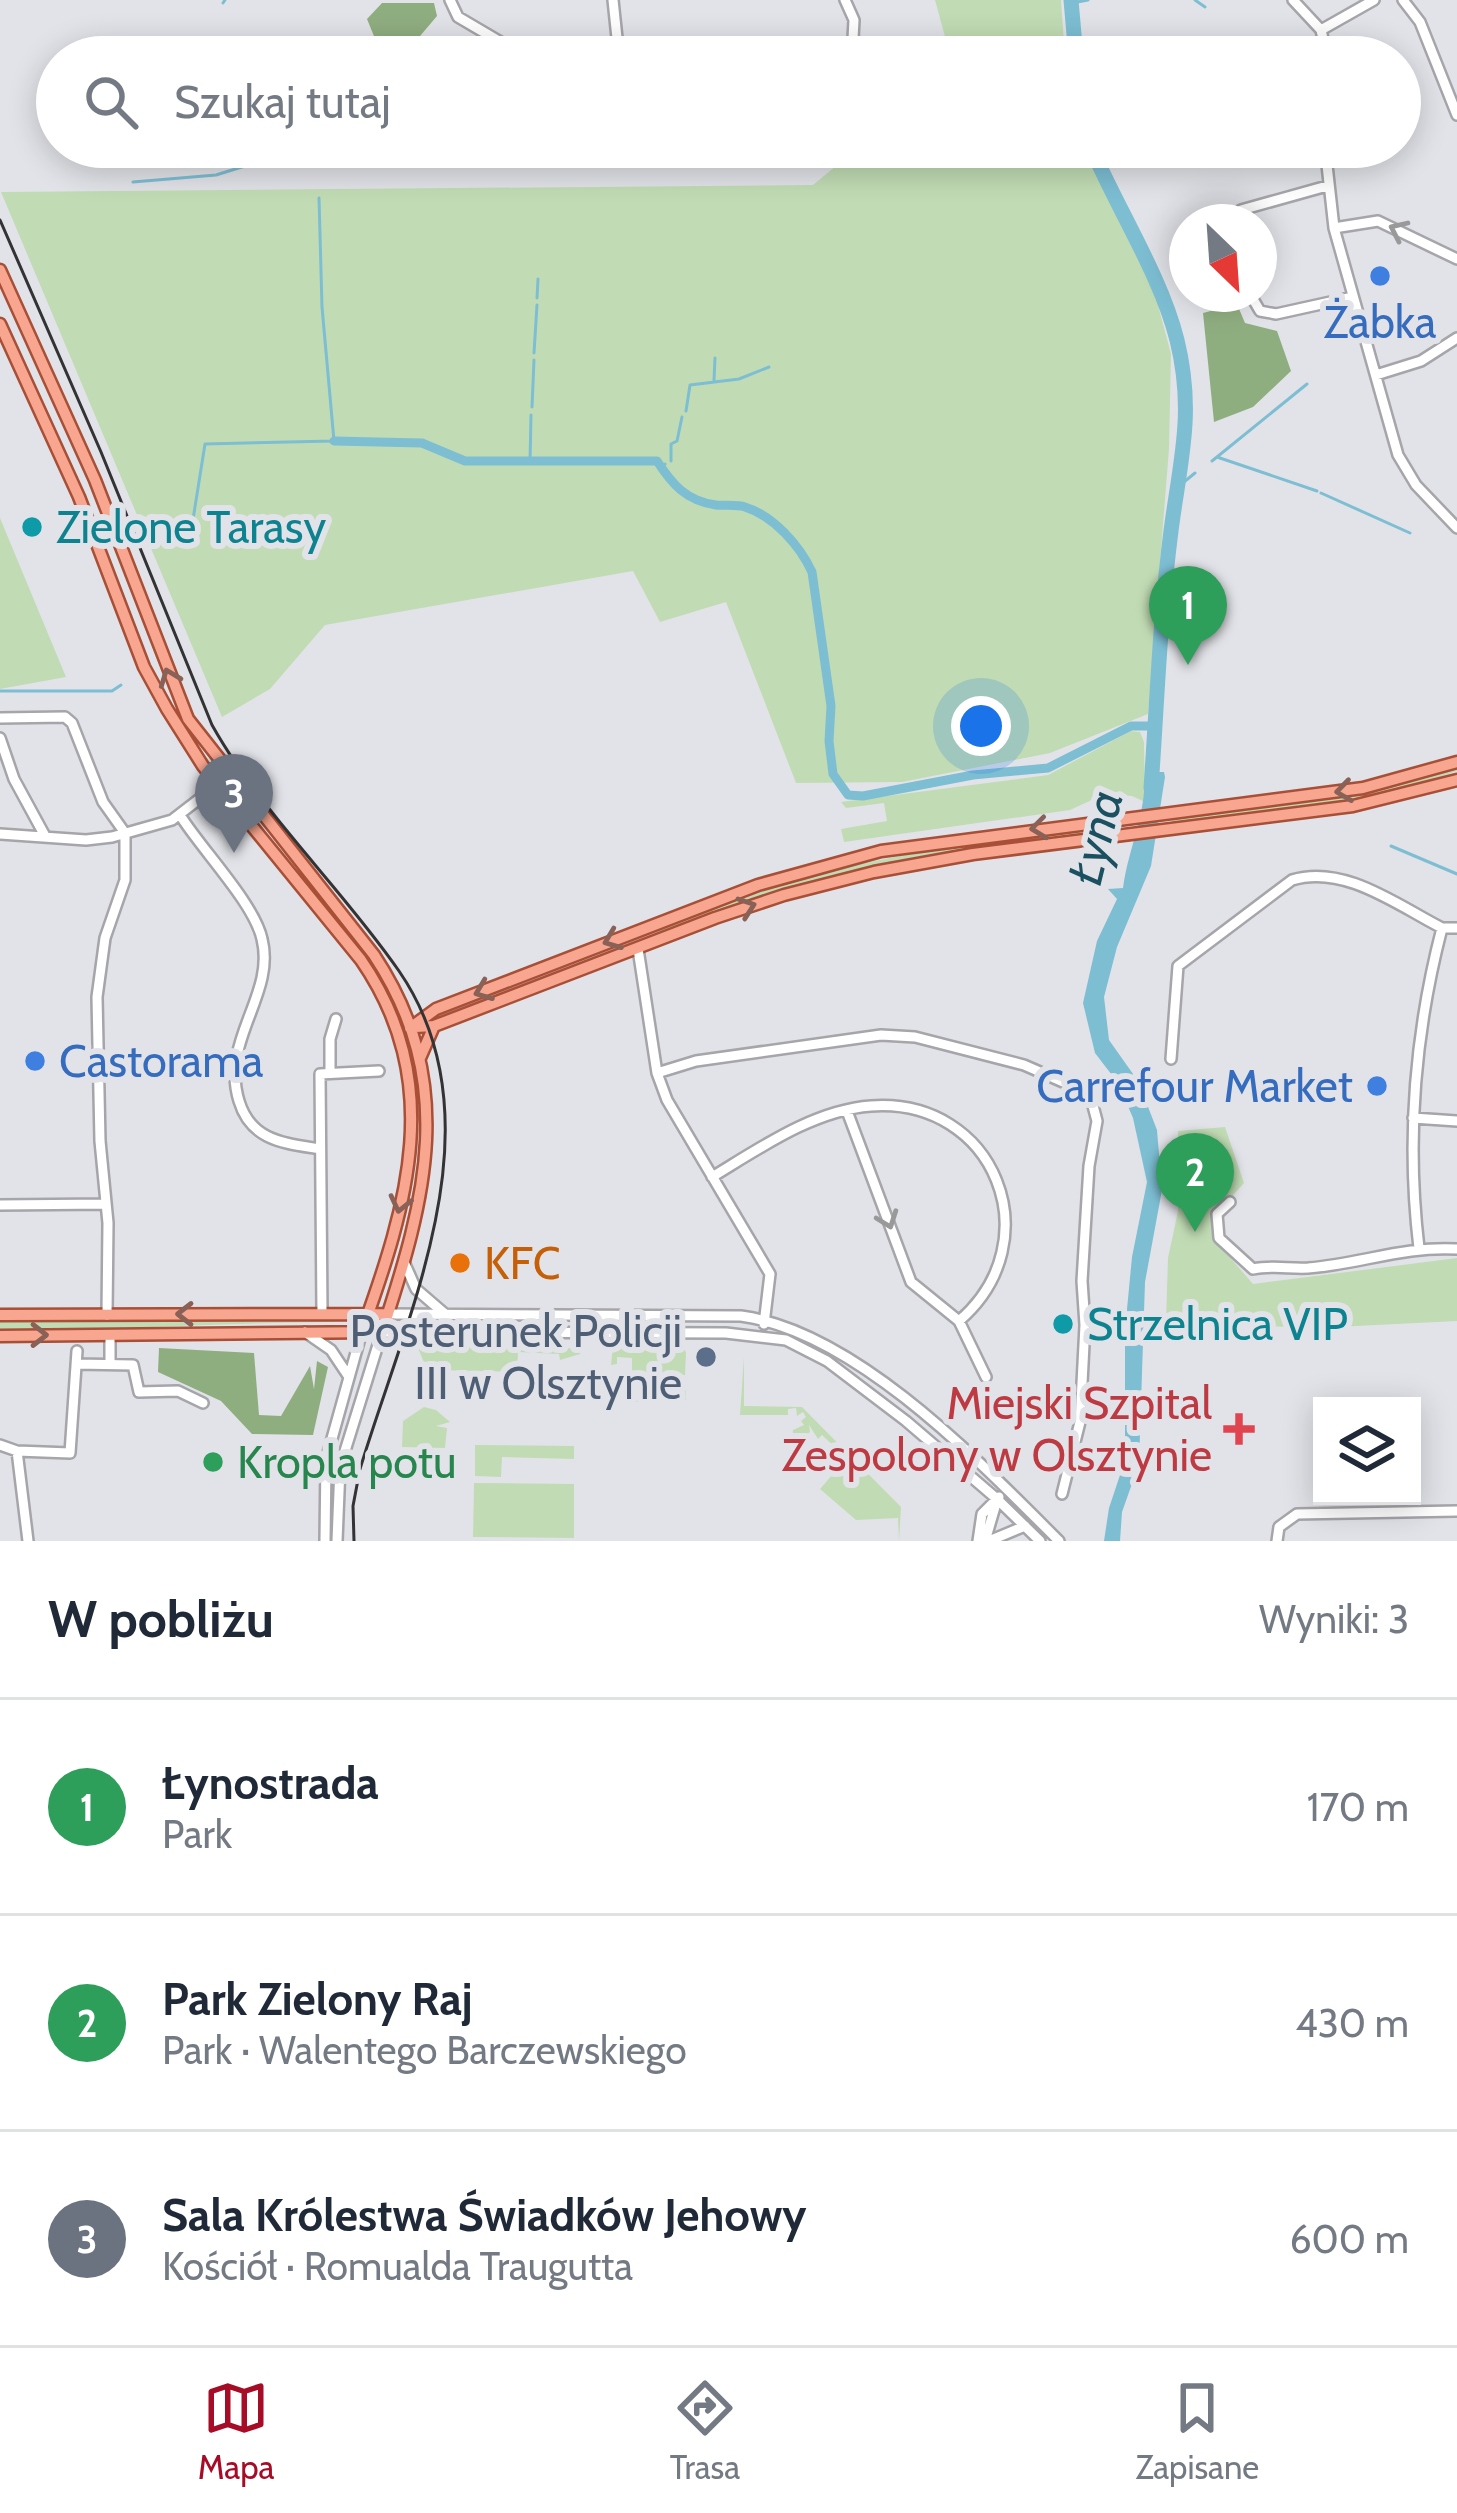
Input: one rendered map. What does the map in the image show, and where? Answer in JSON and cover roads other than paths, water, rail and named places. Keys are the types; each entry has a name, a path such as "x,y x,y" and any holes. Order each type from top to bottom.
{"main road":[{"path":"0,270 95,480 177,697 201,739 374,956 400,998 412,1091 412,1142 400,1211 362,1331"},
{"path":"0,324 80,497 144,667 167,710 218,784 361,960 420,1058 428,1106 428,1155 417,1220 382,1332 0,1336"},
{"path":"405,1030 436,1009 778,878 881,850 1363,788 1457,763"},
{"path":"405,1030 434,1026 784,895 874,872 973,854 1353,806 1457,780"},
{"path":"420,1058 434,1026"},
{"path":"0,1315 388,1314"}],"street":[{"path":"450,0 458,17 490,36"},
{"path":"613,0 617,36"},
{"path":"844,0 854,20 853,36"},
{"path":"1293,0 1323,36"},
{"path":"1322,30 1374,0"},
{"path":"1403,0 1420,22 1457,115"},
{"path":"1326,168 1334,228 1398,455 1416,485 1457,528"},
{"path":"1262,204 1327,186"},
{"path":"1334,228 1378,221 1457,259"},
{"path":"1265,312 1276,314 1353,297"},
{"path":"1376,375 1420,361 1457,338"},
{"path":"0,718 64,717 72,723 103,802 125,833 125,880 106,938 97,997 106,1315"},
{"path":"0,738 14,779 45,836"},
{"path":"2,832 86,839 125,833 180,815 230,776"},
{"path":"180,815 253,916 263,941 264,967 235,1057 234,1082 244,1117 258,1134 320,1149"},
{"path":"1171,1059 1178,966 1292,880 1317,874 1340,878 1442,928 1457,928"},
{"path":"1419,1248 1412,1118 1428,983 1442,928"},
{"path":"638,949 658,1073 667,1100 770,1274 762,1335"},
{"path":"330,1071 330,1039 336,1019"},
{"path":"658,1073 696,1061 915,1037 1024,1065 1079,1089 1092,1102 1097,1121 1089,1166 1082,1281 1085,1325 1080,1423 1062,1494"},
{"path":"322,1313 320,1074 379,1071"},
{"path":"712,1177 785,1134 847,1111 901,1106 936,1115 986,1155 1000,1182 1006,1212 1002,1256 976,1306 959,1321"},
{"path":"847,1111 911,1282 959,1321 986,1377"},
{"path":"1412,1118 1457,1120"},
{"path":"1230,1202 1217,1214 1220,1238 1252,1269 1276,1264 1305,1268 1419,1248 1457,1249"},
{"path":"0,1205 106,1204"},
{"path":"404,1262 416,1288 445,1314"},
{"path":"388,1314 765,1319 813,1337 915,1409 1059,1541"},
{"path":"691,1333 692,1315"},
{"path":"325,1541 326,1460 362,1331"},
{"path":"305,1332 331,1349 349,1377"},
{"path":"337,1541 340,1467 382,1332 762,1335 806,1348 998,1498 1040,1541"},
{"path":"110,1335 110,1364"},
{"path":"0,1445 16,1451 70,1453 77,1351"},
{"path":"76,1364 133,1365 139,1392 178,1391 203,1403"},
{"path":"16,1451 28,1541"},
{"path":"984,1541 1006,1488"},
{"path":"1276,1541 1279,1527 1297,1514 1457,1511"},
{"path":"984,1541 1025,1526"}],"water":[{"path":"1145,772 1164,772 1165,777 1151,866 1117,947 1104,997 1109,1040 1138,1081 1157,1130 1162,1190 1145,1282 1139,1464 1122,1512 1120,1541 1104,1541 1125,1460 1125,1330 1132,1257 1147,1182 1133,1118 1118,1083 1095,1053 1083,1003 1097,941 1117,899 1108,889 1123,888"}],"waterway":[{"name":"Łyna","path":"1071,0 1074,36"},
{"path":"1072,3 1088,0"},
{"path":"1195,0 1205,7"},
{"path":"133,182 216,175 239,168"},
{"name":"Łyna","path":"1101,168 1161,292 1177,340 1185,391 1151,788"},
{"path":"191,532 205,444 334,441 322,307 319,198"},
{"path":"537,298 538,279"},
{"path":"534,353 537,305"},
{"path":"714,380 715,358"},
{"path":"532,407 534,360"},
{"path":"686,411 690,385 739,379 769,367"},
{"path":"1212,461 1307,384"},
{"path":"530,461 531,415"},
{"path":"671,461 671,444 677,441 682,417"},
{"path":"334,441 422,443 465,461 657,461 674,484 696,500 742,506 766,517 793,542 812,572 831,706 833,774 848,795 1048,768 1131,726 1155,726"},
{"path":"1217,457 1317,491"},
{"path":"661,467 665,464"},
{"path":"1179,486 1195,473"},
{"path":"1321,493 1410,533"},
{"path":"0,691 112,691 121,685"},
{"path":"1391,846 1457,874"}],"tram line":[{"path":"0,220 212,725 254,789 399,971 429,1029 443,1091 444,1154 436,1219 360,1469 353,1506 354,1541"}],"place":[{"name":"Żabka","path":"1380,276"},
{"name":"Zielone Tarasy","path":"32,527"},
{"name":"Łynostrada","path":"1188,665"},
{"name":"Sala Królestwa Świadków Jehowy","path":"234,853"},
{"name":"Castorama","path":"35,1061"},
{"name":"Carrefour Market","path":"1377,1086"},
{"name":"Park Zielony Raj","path":"1195,1232"},
{"name":"KFC","path":"460,1263"},
{"name":"Strzelnica VIP","path":"1063,1324"},
{"name":"Posterunek Policji III w Olsztynie","path":"706,1357"},
{"name":"Miejski Szpital Zespolony w Olsztynie","path":"1239,1429"},
{"name":"Kropla potu","path":"213,1462"}]}
